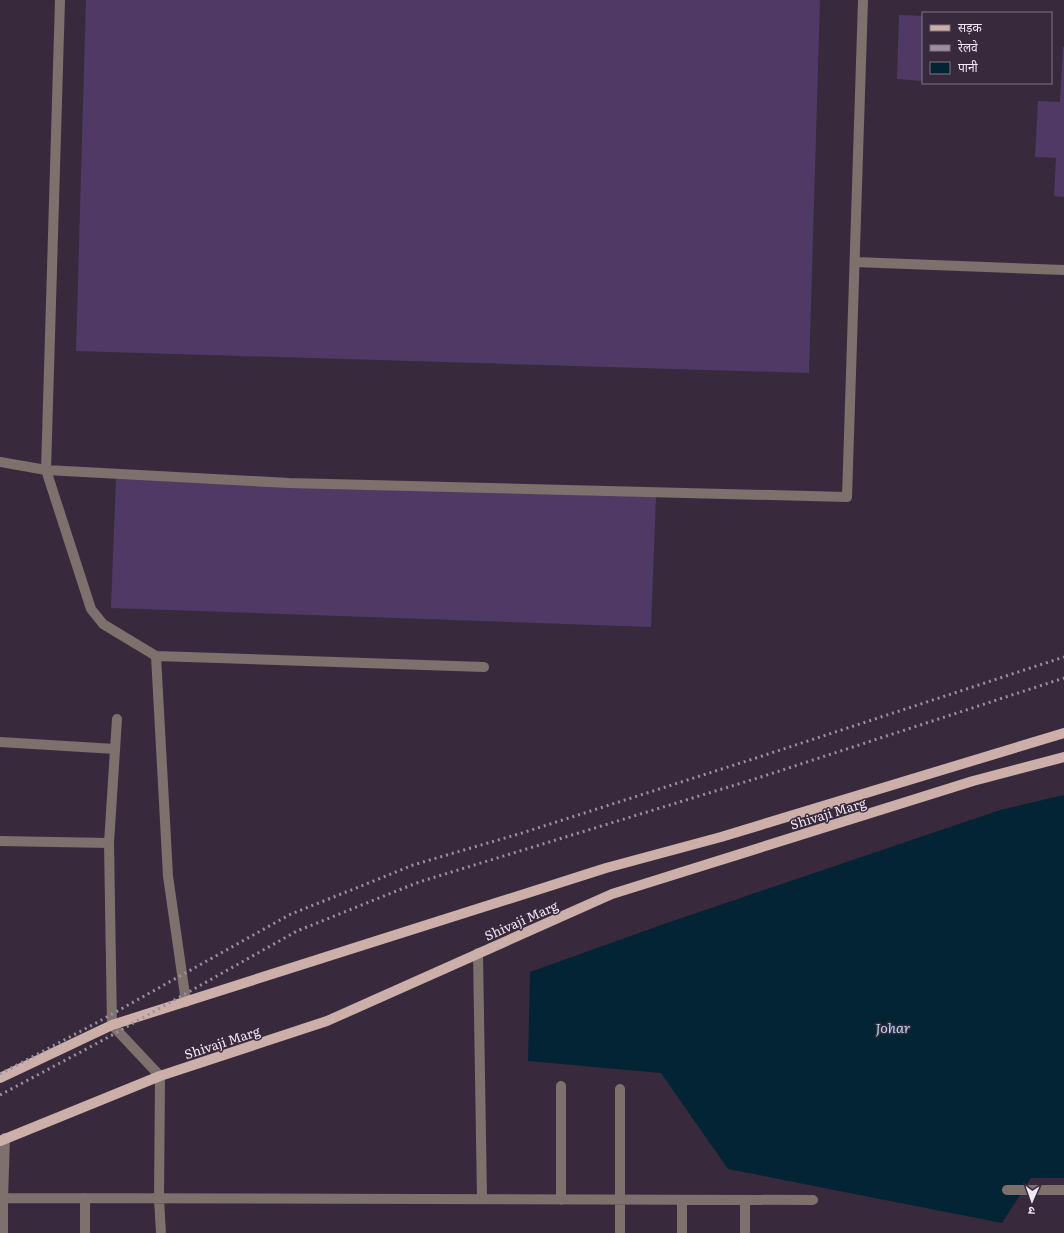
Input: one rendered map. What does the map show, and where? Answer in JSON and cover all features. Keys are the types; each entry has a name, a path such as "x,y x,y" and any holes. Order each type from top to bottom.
{"main road":[{"name":"Shivaji Marg","path":"0,1078 112,1025 606,868 721,837 1064,733"},
{"name":"Shivaji Marg","path":"3,1139 160,1076 327,1021 612,894 974,781 1064,757"}],"street":[{"path":"60,0 46,470 91,609 103,624 156,656 484,667"},
{"path":"0,462 46,470 289,483 847,497 863,0"},
{"path":"855,262 1064,270"},
{"path":"156,656 168,876 186,1002"},
{"path":"117,719 109,842 112,1025 160,1076 160,1233"},
{"path":"0,742 115,749"},
{"path":"0,841 109,842"},
{"path":"478,954 482,1200"},
{"path":"561,1200 562,1086"},
{"path":"620,1088 620,1233"},
{"path":"3,1139 4,1233"},
{"path":"1007,1190 1064,1190"},
{"path":"3,1198 813,1200"},
{"path":"85,1198 85,1233"},
{"path":"682,1200 682,1233"},
{"path":"744,1200 745,1233"}],"water":[{"name":"Johar","path":"1064,795 1064,1178 1031,1178 1002,1223 728,1169 661,1073 528,1061 530,972 664,924 1000,810"}],"building":[{"path":"86,0 820,0 809,373 76,351"},
{"path":"899,15 922,16 922,81 897,79"},
{"path":"1063,47 1064,197 1054,196 1056,158 1035,157 1038,101 1060,102"},
{"path":"116,477 656,497 651,627 111,608"}],"railway":[{"path":"0,1074 96,1023 289,915 413,865 522,833 1064,657"},
{"path":"0,1095 105,1039 297,931 419,882 761,777 1064,678"}]}
